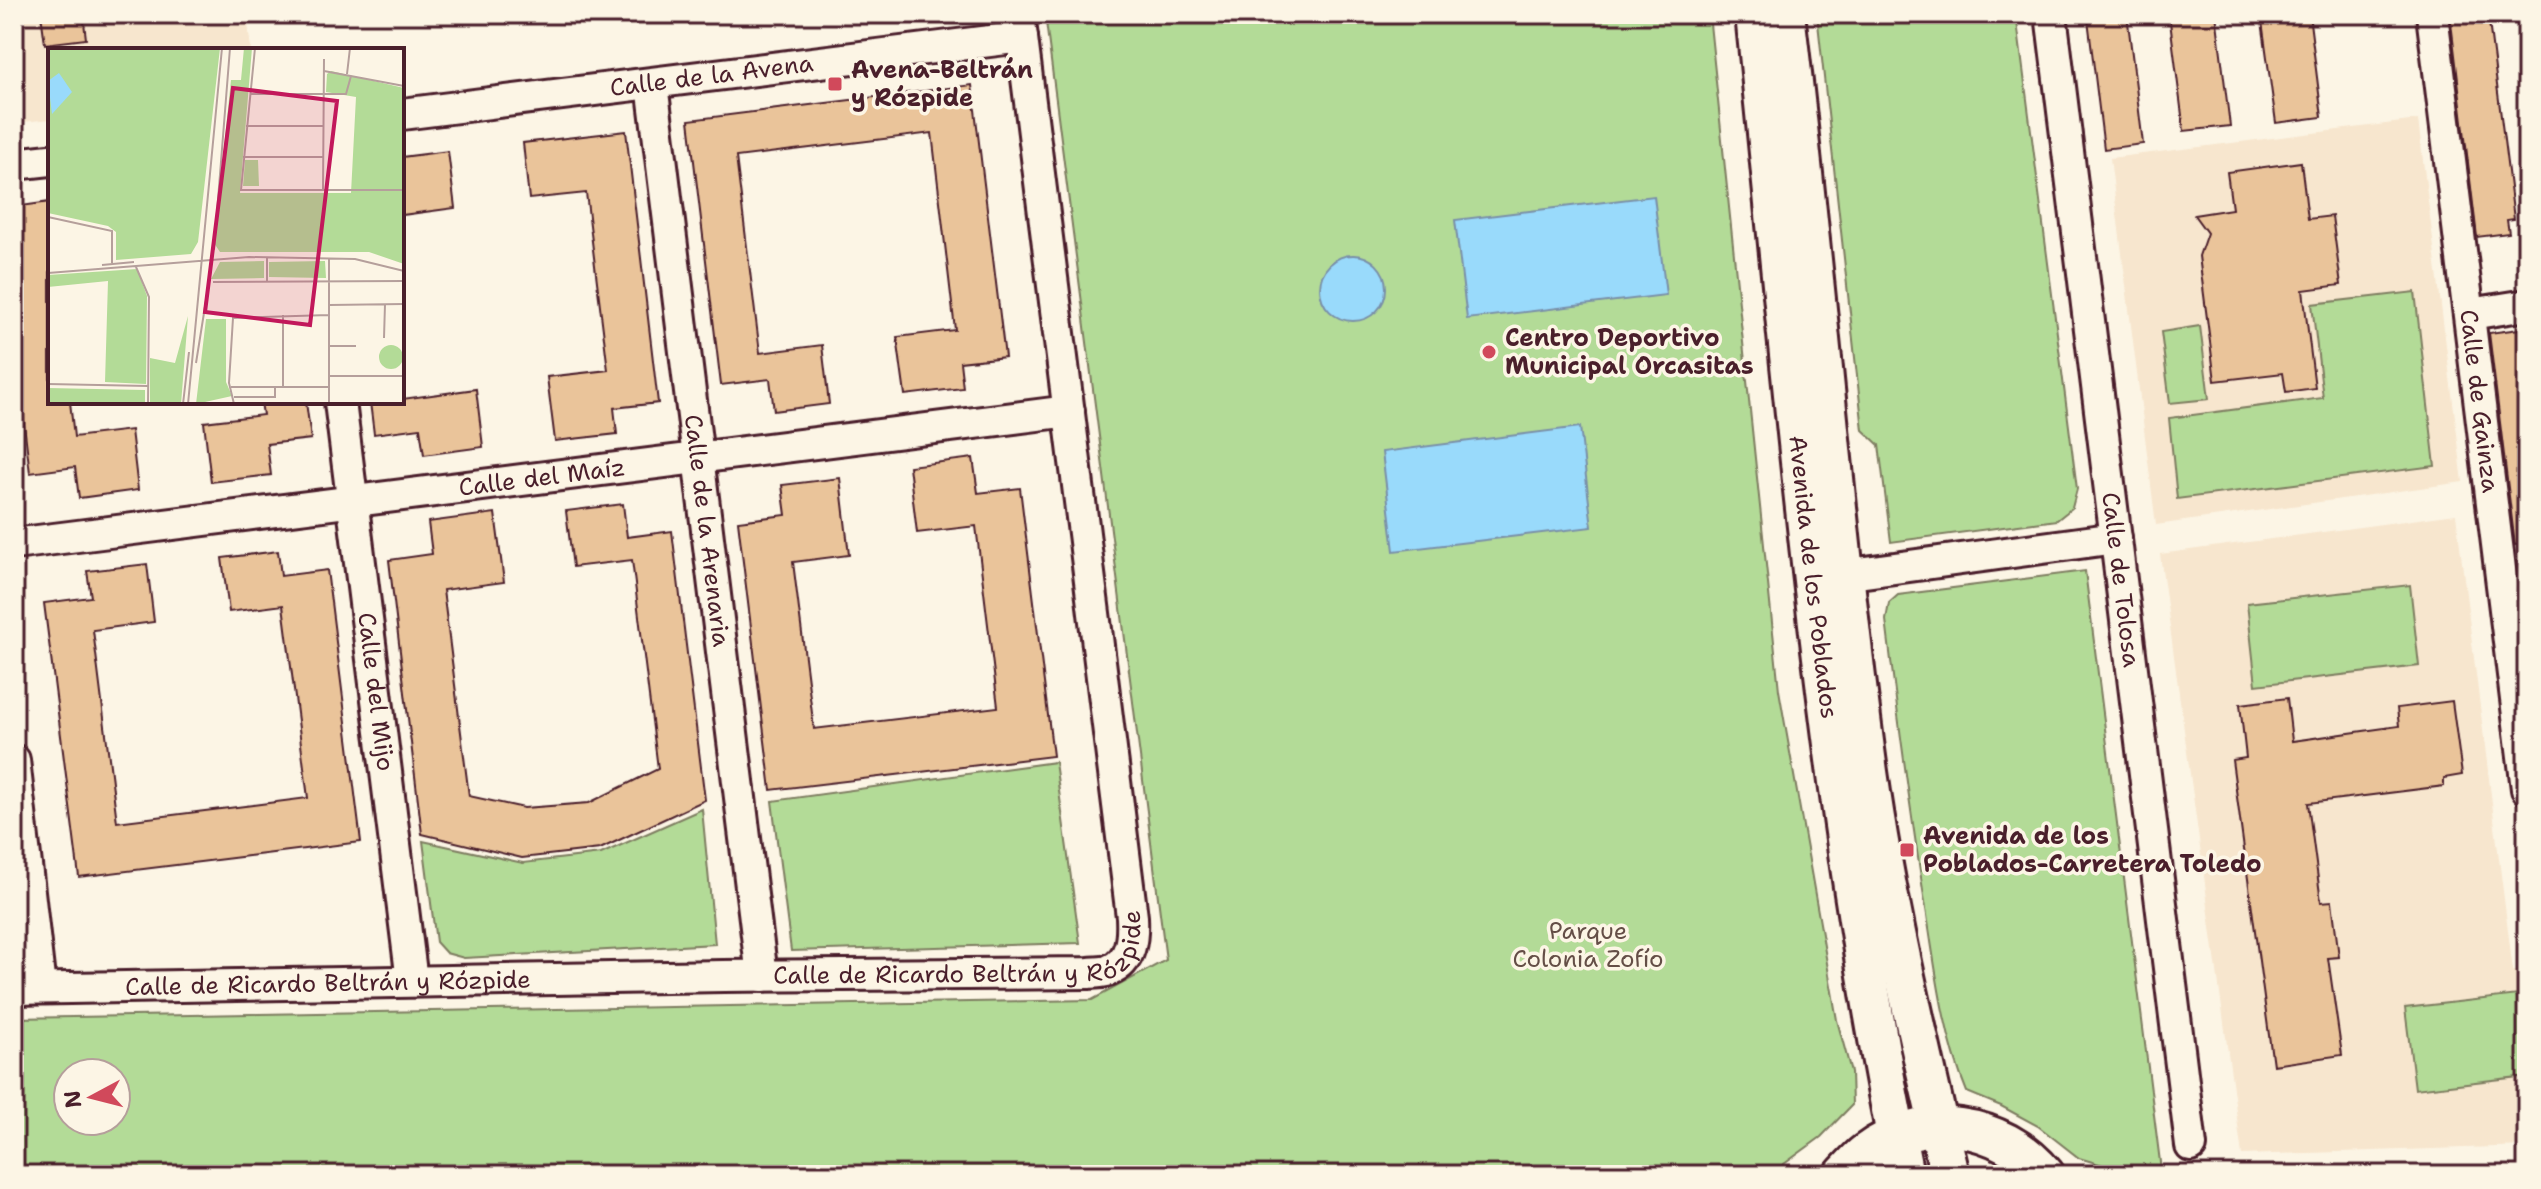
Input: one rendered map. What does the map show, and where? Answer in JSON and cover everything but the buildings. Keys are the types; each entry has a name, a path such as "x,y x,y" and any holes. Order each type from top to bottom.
{"main road":[{"name":"Avenida de los Poblados","path":"1755,14 1812,575 1837,778 1849,864 1904,1175"},
{"name":"Avenida de los Poblados","path":"1785,14 1843,575 1881,855 1950,1175"},
{"path":"1844,1175 1866,1153 1896,1135 1938,1126 1973,1128 1992,1134 2014,1146 2045,1175"}],"street":[{"name":"Calle de Tolosa","path":"2051,14 2191,1146"},
{"name":"Calle de Gainza","path":"2432,14 2527,789"},
{"name":"Calle de la Avena","path":"404,114 652,84 1020,26"},
{"name":"Calle de Ricardo Beltrán y Rózpide","path":"27,988 1089,973 1110,970 1126,957 1133,940 1132,917 1020,26"},
{"name":"Calle de la Arenaria","path":"652,84 762,976"},
{"path":"14,164 48,160"},
{"path":"2470,314 2527,305"},
{"name":"Calle del Mijo","path":"340,404 412,981"},
{"name":"Calle del Maíz","path":"14,544 1069,411"},
{"path":"1843,575 2116,538"},
{"path":"14,760 27,988"}],"shaded area":[{"path":"14,14 247,14 251,48 48,48 48,119 14,123"},
{"path":"2418,120 2463,482 2156,525 2110,158"},
{"path":"2456,514 2513,971 2527,970 2527,1146 2242,1155 2160,554"}],"green space":[{"name":"Parque Colonia Zofío","path":"1045,14 1709,14 1779,690 1837,1020 1851,1072 1852,1105 1821,1137 1769,1175 14,1175 14,1018 1092,1000 1166,960"},
{"path":"1817,14 2016,14 2077,489 2072,508 2057,520 1891,542 1879,445 1863,430"},
{"path":"2415,292 2435,466 2177,499 2169,418 2323,398 2312,304"},
{"path":"2200,326 2209,399 2170,403 2161,332"},
{"path":"2085,571 2161,1170 2113,1168 2079,1158 2038,1126 1967,1092 1952,1049 1938,982 1895,694 1886,620 1889,603 1898,595"},
{"path":"2410,585 2419,666 2256,685 2247,603"},
{"path":"1055,762 1080,943 791,951 772,801"},
{"path":"702,809 715,944 464,958 446,953 436,942 423,841 523,863 601,854"},
{"path":"2527,994 2527,1076 2415,1089 2405,1008"}],"water":[{"path":"1654,196 1666,295 1467,319 1455,220"},
{"path":"1353,255 1366,258 1376,265 1383,275 1386,288 1383,301 1376,311 1366,318 1353,321 1340,318 1330,311 1323,301 1320,288 1323,275 1330,265 1340,258"},
{"path":"1580,427 1592,527 1394,551 1382,452"}],"place":[{"name":"Avena-Beltrán y Rózpide","path":"835,84"},
{"name":"Centro Deportivo Municipal Orcasitas","path":"1489,352"},
{"name":"Avenida de los Poblados-Carretera Toledo","path":"1907,850"}]}
